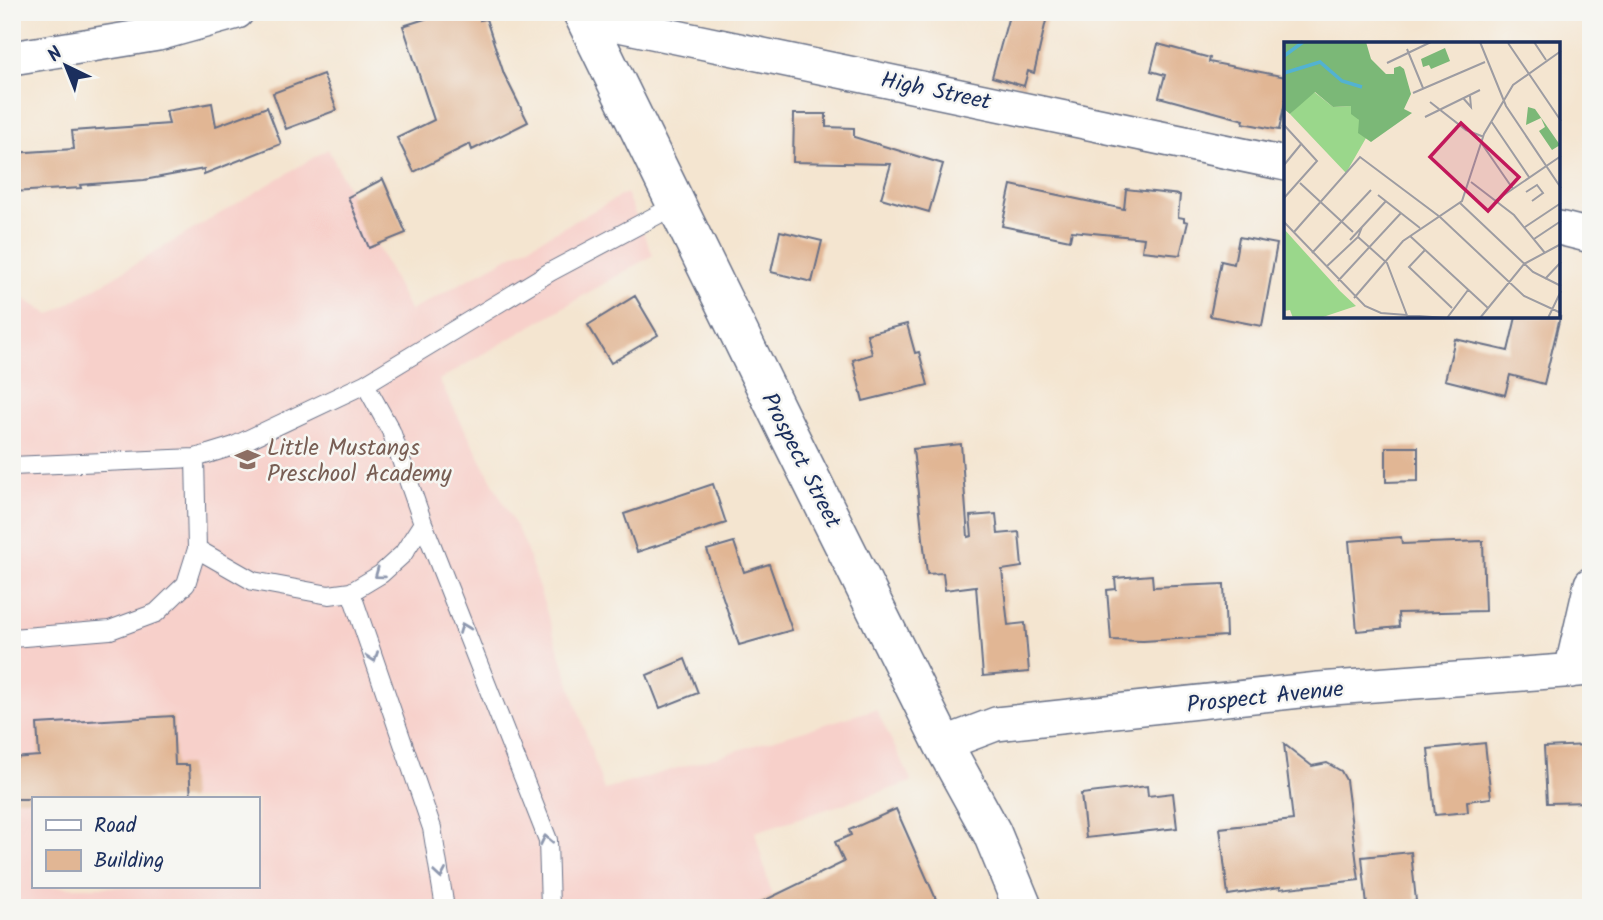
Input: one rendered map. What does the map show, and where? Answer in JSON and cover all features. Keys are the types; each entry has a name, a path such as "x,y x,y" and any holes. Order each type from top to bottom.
{"street":[{"path":"12,58 158,34 237,12"},
{"name":"High Street","path":"583,15 1284,164"},
{"name":"Prospect Street","path":"583,15 943,744 992,833 1023,908"},
{"path":"1561,228 1591,236"},
{"path":"1581,670 1591,584"},
{"name":"Prospect Avenue","path":"943,744 996,724 1009,722 1319,689 1581,670"}],"lane":[{"path":"12,466 195,458 234,446 365,384 550,272 676,205"},
{"path":"365,384 391,431 423,523 548,840 550,908"},
{"path":"12,638 110,631 156,613 186,584 197,549 195,458"},
{"path":"197,549 253,582 329,595 351,592 381,574 403,554 423,523"},
{"path":"351,592 432,828 445,908"}],"shaded area":[{"name":"Little Mustangs Preschool Academy","path":"328,149 410,311 626,193 653,255 439,380 524,542 604,790 876,709 912,782 755,832 775,908 12,908 12,291 50,315"}],"building":[{"path":"447,12 478,12 480,20 486,19 504,74 528,122 472,150 470,144 414,172 397,138 434,120 403,26"},
{"path":"1010,12 1048,12 1034,73 1028,71 1024,86 992,77"},
{"path":"1158,44 1210,58 1209,62 1284,77 1284,106 1279,130 1243,123 1244,120 1159,97 1165,75 1151,71"},
{"path":"323,74 337,110 286,129 273,93"},
{"path":"212,103 216,126 267,107 281,144 204,174 204,169 144,180 80,185 81,188 12,192 12,153 74,149 72,131 169,124 166,111"},
{"path":"794,114 826,114 826,127 854,128 854,137 943,164 929,212 881,198 891,164 793,162"},
{"path":"383,179 406,233 369,248 348,197"},
{"path":"1011,185 1124,209 1126,189 1180,195 1178,217 1188,222 1180,255 1142,251 1144,238 1072,231 1070,240 1002,226"},
{"path":"780,231 822,241 812,282 771,272"},
{"path":"1239,237 1277,244 1262,326 1210,316 1221,261 1234,264"},
{"path":"635,296 658,335 611,363 588,325"},
{"path":"1516,318 1560,318 1544,384 1510,375 1505,395 1445,380 1455,339 1508,351"},
{"path":"907,324 915,353 919,352 928,385 863,401 853,360 872,354 867,334"},
{"path":"961,444 968,537 972,536 970,516 996,514 998,534 1019,532 1022,567 1002,570 1008,625 1025,623 1029,672 983,676 976,586 945,590 943,573 927,574 913,449"},
{"path":"1386,447 1418,447 1418,481 1386,482"},
{"path":"713,484 726,523 637,552 624,514"},
{"path":"1401,537 1402,544 1483,541 1485,611 1398,613 1399,627 1357,631 1349,541"},
{"path":"734,542 744,572 769,564 792,630 739,645 707,550"},
{"path":"1152,575 1153,587 1224,584 1226,636 1143,641 1111,640 1107,590 1116,589 1115,578"},
{"path":"685,659 698,693 660,708 647,675"},
{"path":"173,716 175,765 189,765 191,797 12,799 12,758 39,756 37,724"},
{"path":"1485,743 1491,798 1467,801 1468,812 1435,815 1428,749"},
{"path":"1284,744 1312,766 1327,763 1341,771 1346,780 1359,880 1228,895 1220,828 1293,820"},
{"path":"1589,745 1591,802 1547,803 1544,747"},
{"path":"1147,786 1148,796 1173,793 1177,828 1086,838 1081,794"},
{"path":"896,809 940,908 749,908 844,862 835,842 851,835 849,830"},
{"path":"1411,852 1416,901 1367,906 1362,857"}],"place":[{"name":"Little Mustangs Preschool Academy","path":"247,460"}]}
